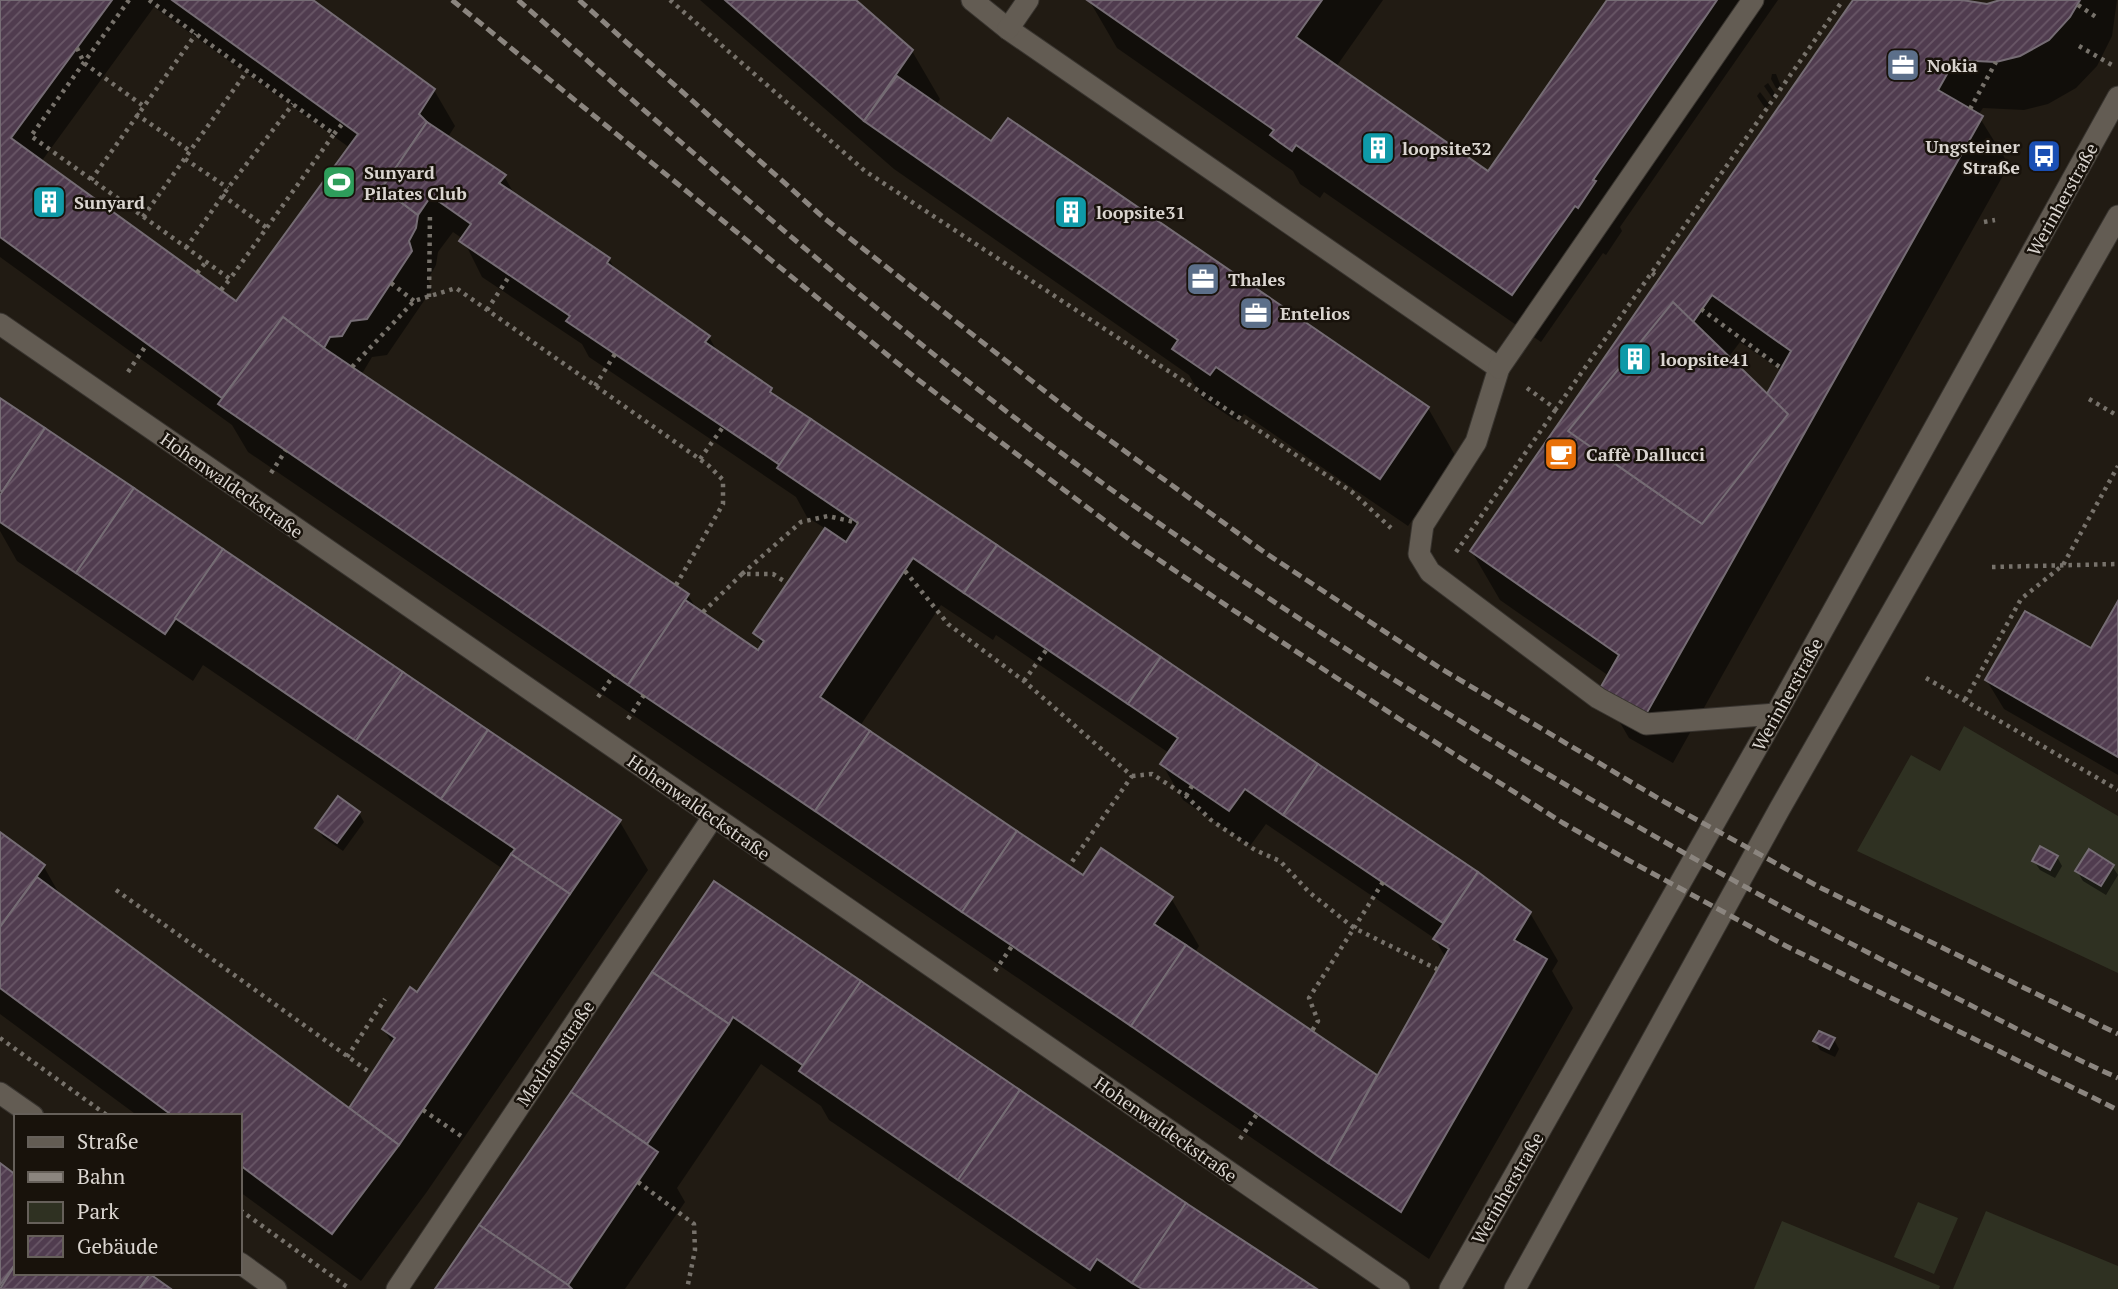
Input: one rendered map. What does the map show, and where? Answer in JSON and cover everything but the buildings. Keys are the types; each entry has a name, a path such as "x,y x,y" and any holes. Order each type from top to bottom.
{"main road":[{"path":"972,0 1008,29 1499,368"},
{"path":"1008,29 1028,0"},
{"path":"1753,0 1499,368 1476,442 1423,524 1419,554 1430,572 1598,698 1646,724 1776,714"},
{"name":"Werinherstraße","path":"1450,1289 1776,714 2118,97"},
{"path":"1515,1289 1779,810 2118,216"},
{"name":"Hohenwaldeckstraße","path":"0,324 1399,1289"},
{"name":"Maxlrainstraße","path":"397,1289 713,817"},
{"path":"0,1093 30,1114"},
{"path":"242,1265 275,1289"}],"path":[{"path":"129,0 31,136 230,279"},
{"path":"149,0 334,134"},
{"path":"670,0 865,171 1352,492 1419,554"},
{"path":"1451,560 1843,0"},
{"path":"2078,5 2096,18"},
{"path":"91,180 142,105 196,34"},
{"path":"2079,46 2118,68"},
{"path":"77,48 84,63 142,105"},
{"path":"1970,108 1996,62"},
{"path":"143,217 247,71"},
{"path":"186,248 222,195 293,104"},
{"path":"136,114 190,151"},
{"path":"221,290 343,123"},
{"path":"184,159 228,188"},
{"path":"222,195 267,228"},
{"path":"429,297 430,212"},
{"path":"1984,222 1995,220"},
{"path":"197,273 205,262"},
{"path":"1652,273 1660,279"},
{"path":"487,310 510,275"},
{"path":"391,283 414,302"},
{"path":"352,367 414,302 456,288 701,459 723,480 723,504 676,585"},
{"path":"1701,309 1781,368"},
{"path":"595,386 615,354"},
{"path":"1499,368 1556,409"},
{"path":"2089,399 2118,416"},
{"path":"701,459 723,427"},
{"path":"1965,700 2021,599 2063,565 2118,466"},
{"path":"703,612 801,522 828,516 858,523"},
{"path":"1992,567 2118,564"},
{"path":"905,571 948,624 1024,681 1132,776 1152,774 1186,796 1211,820 1255,850 1280,861 1309,892 1354,928 1437,969"},
{"path":"742,574 773,574 787,583"},
{"path":"1024,681 1047,649"},
{"path":"1926,678 2118,790"},
{"path":"1069,866 1132,776"},
{"path":"1186,796 1192,786"},
{"path":"1312,1031 1318,1021 1309,998 1383,882"},
{"path":"116,890 372,1074"},
{"path":"347,1057 386,999"},
{"path":"0,1038 105,1114"},
{"path":"423,1110 487,1155"},
{"path":"638,1182 694,1224 695,1250 687,1289"},
{"path":"242,1211 350,1289"}],"green space":[{"path":"1964,726 2118,816 2118,973 1857,851 1911,755 1940,771"},
{"path":"1918,1202 1958,1218 1934,1274 1894,1257"},
{"path":"1986,1211 2118,1266 2118,1289 1953,1289"},
{"path":"1782,1221 1940,1286 1939,1289 1754,1289"}],"railway":[{"path":"452,0 917,379 1137,545 1233,610 1563,823 1628,860 1786,946 2118,1110"},
{"path":"518,0 749,201 906,332 1067,457 1245,582 1437,707 1633,824 1833,934 2026,1034 2118,1078"},
{"path":"579,0 824,218 1079,418 1264,552 1440,668 1661,800 1819,887 2118,1034"}],"place":[{"name":"Nokia","path":"1903,65"},
{"name":"loopsite32","path":"1378,148"},
{"name":"Ungsteiner Straße","path":"2044,156"},
{"name":"Sunyard Pilates Club","path":"339,182"},
{"name":"Sunyard","path":"49,202"},
{"name":"loopsite31","path":"1071,212"},
{"name":"Thales","path":"1203,279"},
{"name":"Entelios","path":"1256,313"},
{"name":"loopsite41","path":"1635,359"},
{"name":"Caffè Dallucci","path":"1561,454"}]}
